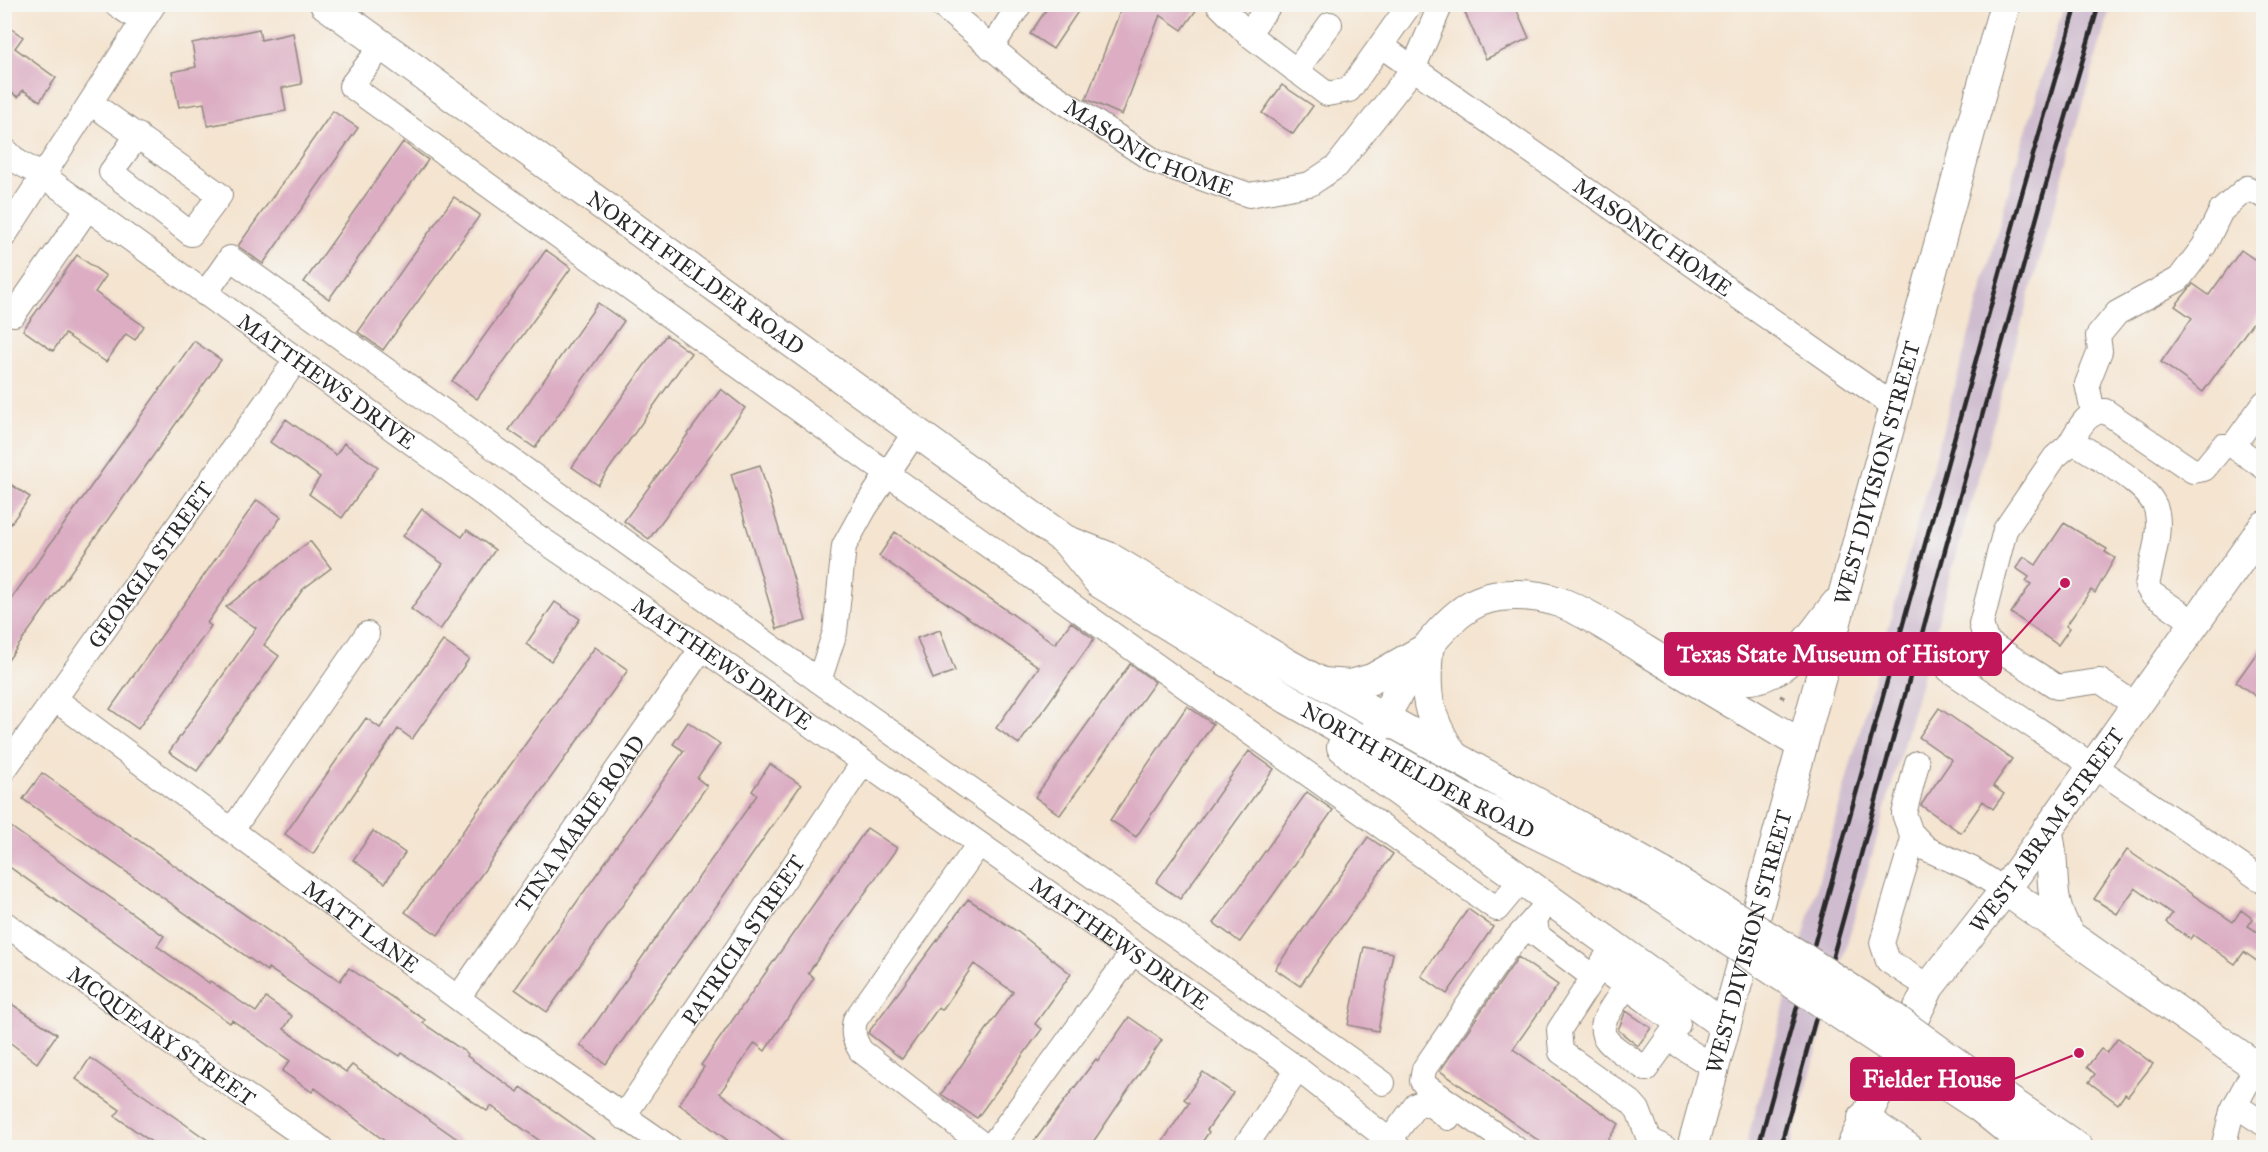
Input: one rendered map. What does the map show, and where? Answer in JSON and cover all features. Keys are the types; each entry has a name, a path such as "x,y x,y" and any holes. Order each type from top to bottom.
{"main road":[{"name":"NORTH FIELDER ROAD","path":"326,4 1065,540 1108,557 1320,683 1385,716 1454,756 1790,967 1887,1013 1983,1097"},
{"name":"WEST DIVISION STREET","path":"1692,1148 2005,4"},
{"name":"WEST ABRAM STREET","path":"1851,1148 1863,1118 1929,987 2005,890 2264,526"},
{"name":"NORTH FIELDER ROAD","path":"1065,540 1100,583 1367,745 1463,798 1658,882"},
{"path":"1367,745 1428,648 1471,605 1493,597 1530,596 1559,602 1587,616 1802,745"},
{"path":"1692,679 1752,679 1771,672 1791,658 1842,597"},
{"path":"1320,683 1351,685 1372,679 1428,648"},
{"path":"1428,648 1427,706 1436,730 1454,756"},
{"path":"1288,699 1361,764 1522,879 1543,909 1602,963 1641,987 1725,1026"},
{"path":"2047,830 2051,847 2052,891 2057,916 2069,935"},
{"path":"2005,890 2260,1070"},
{"path":"1983,1097 2030,1148"},
{"path":"1983,1097 2078,1148"},
{"path":"1863,1118 1908,1148"}],"street":[{"path":"4,236 45,177 148,13 116,4"},
{"name":"MASONIC HOME","path":"940,4 1029,80 1156,162 1249,195 1310,184 1337,166 1413,69 1441,4"},
{"path":"991,48 1020,4"},
{"path":"1218,4 1248,34 1327,94 1349,90 1383,47 1410,4"},
{"path":"1248,34 1270,4"},
{"path":"1296,71 1330,24"},
{"path":"382,46 351,86 888,474 1497,909 1522,879"},
{"path":"1383,47 1413,69"},
{"name":"MASONIC HOME","path":"1413,69 1894,406"},
{"path":"91,103 138,135"},
{"name":"MATTHEWS DRIVE","path":"4,149 18,162 45,177 492,500 525,528 702,648 863,764 1298,1069 1391,1145"},
{"path":"2093,412 2087,384 2100,351 2098,336 2104,328 2117,313 2179,279 2204,246 2221,211 2247,188 2264,196"},
{"path":"4,307 14,314 88,208"},
{"path":"205,294 230,258 1383,1083"},
{"name":"GEORGIA STREET","path":"4,770 297,359"},
{"path":"2233,446 2264,403"},
{"path":"2137,705 2100,681 2057,687 1986,641 1981,624 2005,530 2055,457 2069,445 2087,417 2093,412 2104,411 2193,471 2204,469 2223,446 2233,446 2264,467"},
{"path":"819,681 836,632 844,546 915,432"},
{"path":"2069,445 2079,445 2145,490 2154,502 2158,526 2147,586 2151,593 2195,623"},
{"path":"232,830 367,634"},
{"name":"TINA MARIE ROAD","path":"458,998 702,648"},
{"path":"1949,670 2093,768 2174,819 2264,882"},
{"name":"MATT LANE","path":"56,700 458,998 623,1117 670,1148"},
{"path":"1917,763 1904,814 1905,822 1914,836 1927,849 1972,869 2005,890"},
{"name":"PATRICIA STREET","path":"623,1117 863,764"},
{"path":"1914,836 1882,943 1888,961 1929,987"},
{"path":"979,844 855,1020 853,1029 854,1040 861,1051 988,1148 1133,952"},
{"path":"1515,1148 1427,1087 1422,1081 1424,1069 1505,951 1543,909"},
{"name":"MCQUEARY STREET","path":"4,922 172,1044 321,1148"},
{"path":"1602,963 1559,1030 1561,1052 1638,1110 1650,1145"},
{"path":"1641,987 1678,1024 1668,1038 1646,1069 1607,1042 1602,1035 1601,1026 1605,1015 1641,987"},
{"path":"1668,1038 1714,1067"},
{"path":"1244,1148 1298,1069"},
{"path":"2223,1148 2235,1105 2260,1070"},
{"path":"1391,1145 1416,1105 1422,1102 1429,1103 1489,1148"},
{"path":"2235,1105 2264,1125"}],"path":[{"path":"1780,696 1788,699"}],"shaded area":[{"path":"2064,5 2111,5 1790,1147 1745,1148 2016,164"}],"building":[{"path":"1050,4 1083,4 1053,49 1030,34"},
{"path":"1123,4 1189,4 1197,9 1182,30 1160,15 1122,115 1086,99"},
{"path":"1461,4 1514,4 1529,38 1486,59"},
{"path":"4,24 23,37 15,48 56,78 40,101 23,90 18,97 4,88"},
{"path":"259,29 261,40 293,33 302,84 282,88 286,111 208,126 204,103 179,107 172,72 196,67 192,43"},
{"path":"1282,85 1313,106 1293,134 1262,113"},
{"path":"333,111 358,128 263,264 238,246"},
{"path":"403,142 428,160 329,299 304,282"},
{"path":"454,197 480,215 383,350 358,332"},
{"path":"546,250 571,268 477,399 452,381"},
{"path":"2241,250 2264,266 2264,307 2203,392 2161,362 2192,318 2175,306 2193,284 2209,295"},
{"path":"77,255 106,276 95,292 144,326 135,340 126,334 106,362 65,334 53,351 23,330"},
{"path":"598,303 624,321 535,448 509,430"},
{"path":"666,335 691,353 598,485 572,467"},
{"path":"194,341 221,360 4,666 4,609"},
{"path":"721,389 745,408 649,539 624,521"},
{"path":"286,419 336,455 344,443 378,467 342,518 309,494 320,477 270,442"},
{"path":"760,465 806,621 777,629 731,474"},
{"path":"4,480 30,497 4,533"},
{"path":"257,500 281,517 207,623 211,626 138,729 110,709"},
{"path":"422,509 462,537 467,530 495,550 440,630 411,609 443,564 403,536"},
{"path":"2064,523 2107,549 2105,552 2115,558 2095,593 2091,590 2066,626 2070,628 2058,645 2011,613 2031,584 2026,581 2029,577 2016,568 2024,557 2036,565"},
{"path":"895,532 1055,644 1071,622 1094,639 1019,744 996,728 1039,667 879,556"},
{"path":"310,541 331,568 303,589 264,645 279,656 197,771 169,752 256,628 226,607"},
{"path":"555,602 580,619 551,661 526,644"},
{"path":"940,630 955,671 933,679 917,638"},
{"path":"443,641 469,659 412,739 398,729 313,854 285,834 366,718 380,728"},
{"path":"2264,643 2264,702 2236,682"},
{"path":"595,647 628,670 438,935 405,912"},
{"path":"1130,664 1155,682 1060,815 1035,797"},
{"path":"1187,706 1213,724 1136,837 1110,820"},
{"path":"1939,708 2012,759 1993,786 2004,794 1993,809 1983,801 1961,833 1921,805 1952,760 1919,737"},
{"path":"688,722 720,744 697,778 707,786 547,1012 515,989 684,751 673,744"},
{"path":"1249,751 1274,769 1180,899 1156,882"},
{"path":"770,764 801,785 606,1064 580,1045 757,795 752,791"},
{"path":"42,773 340,981 349,968 425,1020 423,1023 518,1092 521,1087 606,1148 550,1148 491,1106 487,1111 402,1053 400,1056 268,968 267,971 23,799"},
{"path":"1307,792 1333,810 1240,942 1214,923"},
{"path":"4,822 164,936 157,946 209,983 210,981 256,1012 266,998 292,1016 284,1029 346,1072 352,1065 470,1148 394,1148 315,1088 312,1092 282,1071 290,1061 232,1020 230,1023 4,863"},
{"path":"867,828 897,848 808,973 814,978 765,1051 755,1043 720,1093 794,1148 738,1148 679,1104 704,1067 701,1065"},
{"path":"373,831 405,853 385,883 353,860"},
{"path":"1368,837 1393,854 1300,986 1275,969"},
{"path":"2127,850 2233,922 2241,910 2253,919 2248,926 2264,936 2264,966 2244,952 2235,964 2193,935 2190,939 2166,922 2172,914 2135,888 2117,914 2094,899"},
{"path":"968,899 1018,932 1071,974 1035,1024 1042,1029 977,1118 941,1094 1013,992 974,964 942,1010 938,1008 902,1059 868,1033"},
{"path":"1468,909 1493,927 1447,994 1421,976"},
{"path":"1364,947 1393,953 1378,1031 1348,1025"},
{"path":"1518,957 1558,985 1513,1049 1619,1124 1602,1148 1549,1148 1440,1071"},
{"path":"4,999 57,1034 37,1063 4,1038"},
{"path":"1626,1011 1651,1028 1638,1046 1618,1030"},
{"path":"1129,1017 1162,1040 1089,1148 1029,1148 1096,1059 1098,1061"},
{"path":"2118,1038 2153,1064 2128,1096 2125,1094 2118,1104 2089,1082 2095,1074 2087,1067 2101,1049 2107,1053"},
{"path":"90,1058 219,1148 160,1148 115,1116 120,1110 76,1079"},
{"path":"1203,1072 1233,1093 1207,1130 1209,1132 1198,1148 1158,1148 1189,1103 1184,1099"}],"railway":[{"path":"1758,1148 2024,186 2077,4"},
{"path":"1780,1148 2043,195 2099,4"}],"place":[{"name":"Texas State Museum of History","path":"2065,583"},
{"name":"Fielder House","path":"2079,1053"}]}
